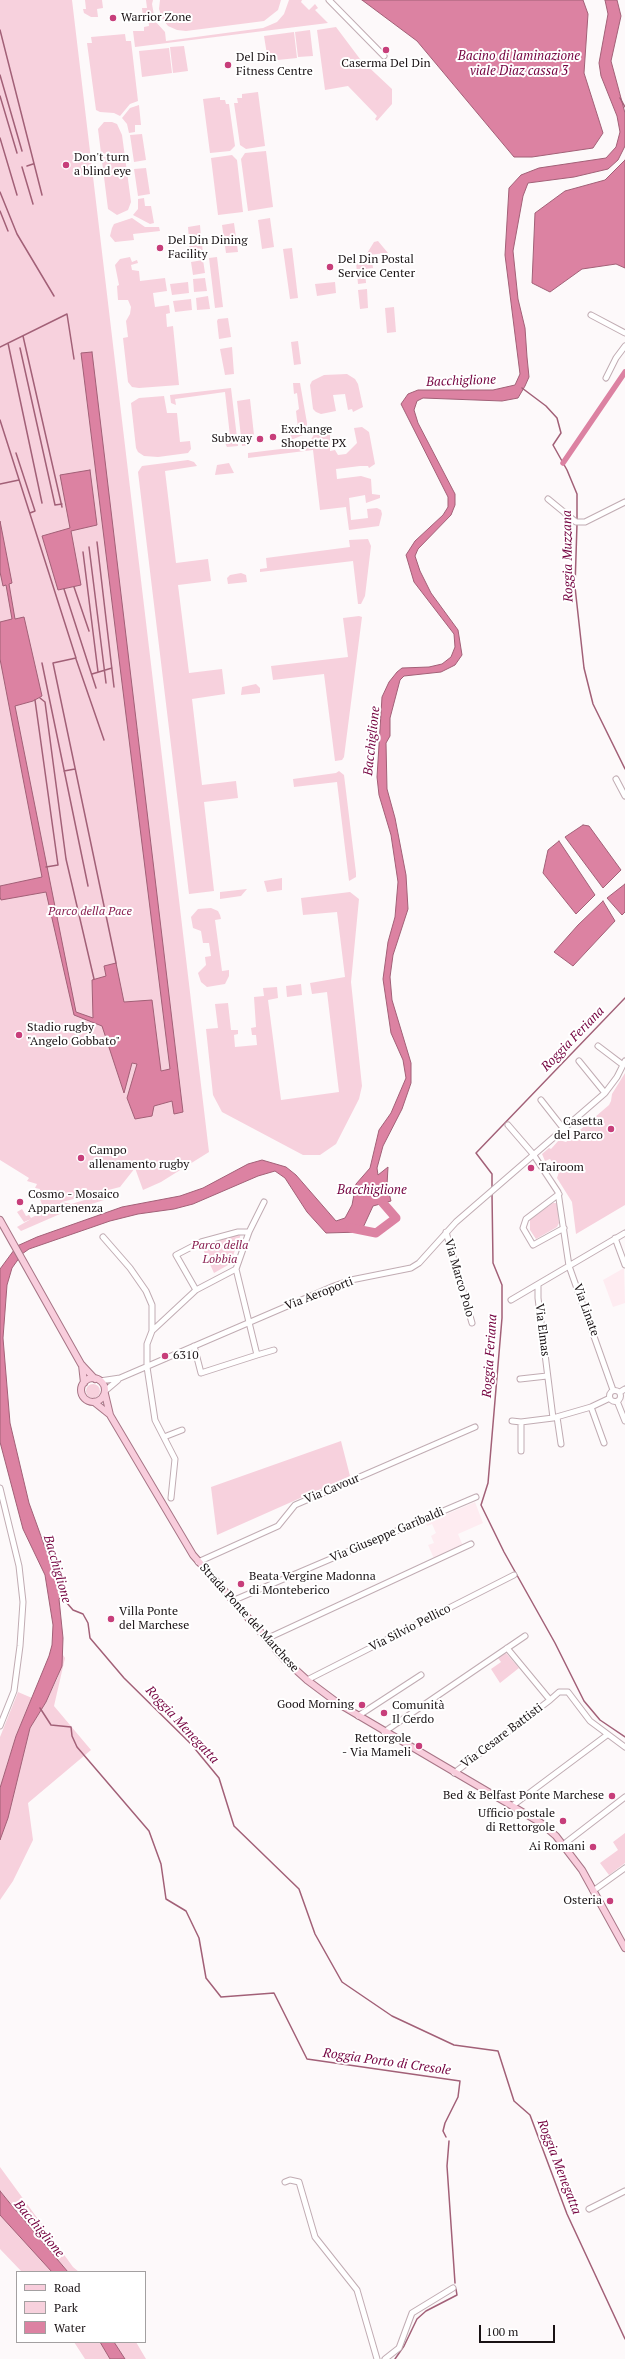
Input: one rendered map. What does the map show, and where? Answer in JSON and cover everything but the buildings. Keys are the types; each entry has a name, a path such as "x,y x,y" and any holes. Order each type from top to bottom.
{"main road":[{"name":"Strada Ponte del Marchese","path":"0,1215 1,1221 26,1268 82,1364 98,1380 105,1393 110,1415 166,1512 198,1562 266,1639 307,1680 358,1716 384,1732 541,1823 564,1844 593,1891 625,1948"},
{"name":"Strada Ponte del Marchese","path":"82,1364 84,1383 82,1389 83,1396 87,1400 94,1402 110,1415"},
{"path":"84,1383 98,1380"},
{"path":"94,1402 100,1400 105,1393"}],"street":[{"path":"329,0 384,56"},
{"path":"591,315 625,333"},
{"path":"606,378 616,358 625,346"},
{"path":"548,500 576,522 585,522 625,502"},
{"path":"616,779 625,796"},
{"name":"Via Aeroporti","path":"98,1380 120,1378 351,1280 411,1268 418,1263 446,1232 487,1194 605,1093 624,1063 598,1046"},
{"path":"579,1061 605,1093"},
{"path":"541,1100 563,1128"},
{"path":"508,1125 534,1154"},
{"name":"Via Linate","path":"534,1154 559,1194 569,1266 613,1390"},
{"path":"559,1194 526,1219 523,1228 533,1245 564,1228"},
{"path":"257,1355 236,1269 249,1232 264,1202"},
{"path":"196,1290 176,1255 201,1242 238,1232 249,1232"},
{"name":"Via Marco Polo","path":"446,1232 472,1324"},
{"name":"Via Elmas","path":"511,1300 625,1233"},
{"path":"103,1237 130,1268 146,1291 153,1313 152,1331 147,1344 147,1367 155,1420 175,1460 171,1498"},
{"path":"615,1238 625,1265"},
{"path":"152,1331 196,1290 236,1269"},
{"name":"Via Elmas","path":"538,1285 537,1294 547,1376 561,1444"},
{"path":"194,1346 201,1372 274,1350"},
{"path":"520,1379 547,1376"},
{"name":"Via Aeroporti","path":"105,1393 120,1378"},
{"path":"512,1421 521,1422 555,1418 591,1407 610,1398 613,1390 620,1392 625,1389"},
{"path":"620,1392 621,1397 618,1401 625,1421"},
{"path":"610,1398 612,1401 618,1401"},
{"path":"591,1407 604,1443"},
{"path":"521,1422 521,1451"},
{"name":"Via Cavour","path":"198,1562 278,1526 295,1505 475,1427"},
{"path":"164,1438 182,1430"},
{"path":"0,1488 20,1566 23,1602 21,1639 14,1691 0,1726"},
{"name":"Via Giuseppe Garibaldi","path":"232,1601 476,1497"},
{"path":"266,1639 470,1544"},
{"name":"Via Silvio Pellico","path":"307,1680 514,1575"},
{"path":"384,1732 525,1636"},
{"path":"507,1648 550,1700"},
{"path":"358,1716 421,1676"},
{"name":"Via Cesare Battisti","path":"454,1773 560,1692 568,1692 585,1717 607,1735"},
{"path":"512,1806 607,1735 625,1747"},
{"path":"564,1844 625,1797"},
{"path":"593,1891 625,1868"},
{"path":"619,1938 625,1934"},
{"path":"285,2182 290,2180 299,2182 315,2237 357,2290 377,2359"},
{"path":"590,2209 625,2191"},
{"path":"385,2359 399,2348 412,2313 453,2288"}],"shaded area":[{"path":"624,1268 625,1303 613,1307 603,1280"},
{"path":"475,1502 483,1523 458,1534 464,1548 435,1561 428,1545 434,1543 431,1536 436,1533 432,1524 427,1526 426,1523"}],"green space":[{"name":"Parco della Pace","path":"0,0 72,0 209,1152 161,1182 143,1190 135,1168 120,1187 62,1202 71,1204 102,1195 104,1200 60,1214 21,1231 17,1227 31,1219 24,1222 17,1212 22,1209 26,1216 29,1215 31,1218 44,1211 39,1196 30,1196 39,1195 40,1189 35,1188 37,1184 27,1181 29,1178 0,1160"},
{"path":"85,0 102,0 103,8 97,9 98,17 91,17 84,13 83,9 86,9"},
{"path":"146,0 153,0 152,4 155,21 165,32 166,41 263,28 277,22 284,14 289,0 302,0 301,2 309,10 315,4 318,8 315,10 328,23 135,47 133,31 144,31 144,27 149,26 148,16 143,17 142,8 147,8"},
{"path":"160,0 281,0 278,10 264,21 186,31 177,30 168,26 162,18 159,9"},
{"path":"336,27 360,59 392,89 392,104 377,121 375,119 377,116 348,86 325,90 317,30"},
{"path":"310,30 313,56 298,57 295,32"},
{"path":"294,32 297,58 268,61 264,36"},
{"path":"125,34 126,41 131,41 138,101 130,104 120,116 114,113 100,112 96,110 87,43 92,43 91,37"},
{"path":"184,46 188,71 173,73 170,47"},
{"path":"169,48 172,73 142,77 139,51"},
{"path":"258,92 265,146 246,149 240,145 234,103 238,103 237,98 242,98 242,94"},
{"path":"220,97 220,100 225,100 226,104 229,104 235,146 230,151 210,153 203,99"},
{"path":"139,105 141,125 135,125 135,132 129,133 127,124 122,118 130,108"},
{"path":"104,122 112,122 117,124 122,135 131,202 128,210 117,215 108,209 98,129"},
{"path":"142,134 146,160 134,162 130,135"},
{"path":"266,151 273,207 248,211 241,159 245,153"},
{"path":"232,155 237,160 243,212 218,215 211,158"},
{"path":"146,168 150,194 138,196 134,169"},
{"path":"144,198 145,206 151,206 154,223 150,224 133,215 138,209 138,199"},
{"path":"132,218 145,227 159,227 160,231 133,234 134,240 115,242 110,236 114,224"},
{"path":"270,218 274,247 262,249 258,220"},
{"path":"234,223 238,252 226,253 222,225"},
{"path":"200,225 201,238 189,240 188,227"},
{"path":"378,241 388,253 366,255 374,242"},
{"path":"202,243 203,256 191,258 189,245"},
{"path":"292,248 298,298 290,299 283,249"},
{"path":"130,257 132,262 137,260 138,263 131,265 132,270 139,271 140,281 165,278 167,291 153,293 155,307 169,305 170,313 166,314 167,327 173,326 179,385 139,388 132,387 128,382 123,338 128,337 126,321 130,314 131,307 128,300 118,300 117,286 119,285 115,265 120,259"},
{"path":"217,257 223,307 215,308 209,258"},
{"path":"203,260 205,273 193,275 191,262"},
{"path":"372,260 373,268 365,269 366,283 358,284 356,262"},
{"path":"205,278 207,291 194,292 193,279"},
{"path":"188,282 189,293 172,295 170,284"},
{"path":"335,282 336,293 317,296 315,284"},
{"path":"367,289 368,308 360,309 358,290"},
{"path":"208,296 210,309 197,310 196,298"},
{"path":"191,299 192,310 175,312 173,301"},
{"path":"394,307 396,332 387,333 385,308"},
{"path":"228,318 231,337 219,339 217,321 218,319"},
{"path":"298,341 301,364 294,365 291,342"},
{"path":"232,347 234,374 225,375 220,349"},
{"path":"347,374 355,379 358,384 363,407 353,412 352,409 348,410 345,394 333,395 336,411 321,414 316,412 313,409 310,385 312,381 324,375"},
{"path":"293,383 300,383 307,431 303,435 291,440 290,429 298,428 296,411 299,409 297,393 294,394"},
{"path":"231,388 238,446 227,447 224,437 230,436 225,392 175,399 176,405 171,403 170,395"},
{"path":"164,396 167,413 177,413 180,442 190,441 191,449 188,453 158,457 144,456 138,452 136,448 131,403 139,398"},
{"path":"250,399 254,435 250,445 242,446 237,401"},
{"path":"362,427 369,432 375,464 369,468 368,466 360,466 336,469 337,479 361,476 371,479 372,494 380,495 380,498 366,503 365,495 349,498 351,520 368,518 367,509 377,508 381,510 382,514 379,526 349,530 346,507 320,510 313,450 248,458 248,453 297,447 310,441 315,433 330,431 330,451 335,450 338,455 346,454 357,443 354,428"},
{"path":"188,460 194,462 197,466 165,471 176,563 208,559 211,581 178,585 189,673 222,669 225,694 192,699 202,785 236,781 238,798 204,802 214,891 189,894 138,472 142,466"},
{"path":"229,463 234,473 215,475 217,465"},
{"path":"368,539 371,546 365,596 361,604 358,604 353,561 260,572 260,569 267,568 266,558 350,547 349,540"},
{"path":"241,573 246,575 247,582 228,584 227,578 230,575"},
{"path":"362,617 344,757 342,760 335,761 324,674 273,680 271,666 348,657 343,618"},
{"path":"256,684 260,688 260,693 241,695 242,687"},
{"path":"339,771 344,775 356,873 356,877 349,881 337,782 294,787 293,779 336,773"},
{"path":"282,878 282,890 267,892 264,881"},
{"path":"247,889 241,896 220,899 220,892"},
{"path":"350,892 359,899 351,982 362,1086 359,1099 336,1144 320,1155 303,1155 222,1112 213,1095 206,1029 218,1028 215,1004 228,1003 231,1030 238,1030 238,1034 234,1035 235,1047 257,1045 256,1035 252,1035 251,1028 256,1027 254,997 264,996 263,988 277,987 278,998 268,1000 281,1100 339,1092 327,992 312,994 310,983 345,977 337,912 303,915 301,898"},
{"path":"211,908 218,911 220,915 221,919 215,920 222,971 229,970 229,976 225,984 207,987 201,982 198,973 206,965 205,957 211,956 209,943 203,943 201,931 193,928 191,917 198,909"},
{"path":"301,984 302,995 287,997 286,986"},
{"path":"625,1073 625,1205 576,1234 572,1202 557,1178 559,1172 550,1159 545,1161 542,1154 549,1148 551,1149 559,1140 566,1142 609,1105 612,1094"},
{"path":"553,1203 557,1203 559,1223 557,1227 536,1239 530,1230 530,1219"},
{"name":"Parco della Lobbia","path":"241,1234 231,1261 228,1265 214,1273 201,1245"},
{"path":"90,1384 96,1384 100,1388 100,1394 96,1398 90,1398 86,1394 86,1388"},
{"path":"341,1441 350,1476 217,1535 211,1487"},
{"path":"506,1653 519,1668 500,1683 491,1669 501,1662 498,1658"},
{"path":"63,1655 65,1658 54,1706 91,1750 28,1803 33,1840 13,1881 0,1900 0,1840 8,1817 30,1728 46,1702 58,1677"},
{"path":"18,1692 32,1698 16,1736 0,1788 0,1737"},
{"path":"625,1833 625,1863 609,1875 600,1863 618,1850 613,1842"},
{"path":"0,2167 73,2267 78,2271 67,2271 0,2191"},
{"path":"0,2215 51,2271 21,2271 0,2249"},
{"path":"75,2343 101,2343 110,2359 85,2359"},
{"path":"115,2343 137,2343 146,2359 125,2359"}],"water":[{"name":"Bacino di laminazione viale Diaz cassa 3","path":"362,0 583,0 588,14 584,73 603,133 593,148 532,157 514,157 417,41"},
{"name":"Bacchiglione","path":"605,0 617,0 621,16 611,61 625,113 625,146 618,160 608,169 574,177 528,183 523,196 513,251 518,299 525,328 529,377 525,386 518,398 502,401 423,398 417,401 414,410 418,423 455,494 455,505 451,515 418,549 415,556 420,571 431,593 458,630 462,655 455,665 441,672 404,676 400,680 390,718 390,736 386,743 387,789 395,818 406,875 408,909 393,955 390,977 392,1000 411,1063 411,1083 402,1109 383,1146 377,1168 378,1175 388,1167 387,1185 391,1201 373,1206 361,1232 326,1233 307,1212 285,1178 275,1171 258,1176 193,1204 174,1209 138,1214 110,1221 29,1249 22,1254 12,1268 7,1285 3,1338 10,1423 29,1503 46,1550 65,1592 59,1599 63,1638 62,1666 46,1702 30,1728 8,1818 0,1840 0,1788 16,1736 49,1656 52,1645 53,1625 45,1575 23,1529 0,1442 0,1269 17,1246 37,1237 122,1207 180,1196 203,1188 248,1164 262,1160 286,1167 296,1175 336,1221 345,1218 352,1205 356,1184 370,1168 379,1130 391,1113 406,1078 403,1060 391,1033 383,979 388,942 395,917 398,882 391,835 379,795 377,777 382,697 389,682 402,668 429,667 442,664 451,657 455,647 454,634 414,582 406,555 415,541 443,515 448,507 448,497 401,404 408,394 418,390 493,390 515,385 520,374 505,255 509,188 521,175 539,168 606,158 616,147 620,132 617,116 601,76 599,63 608,14"},
{"path":"625,160 625,268 616,264 582,269 550,292 532,283 535,213 565,191 605,180"},
{"path":"92,352 183,1112 174,1114 172,1101 154,1106 152,1116 135,1119 127,1098 137,1064 132,1063 124,1093 102,1026 74,1015 46,892 1,900 0,897 0,886 42,877 0,659 0,622 12,619 6,585 3,586 0,572 0,521 12,583 9,584 15,619 24,617 42,696 33,701 15,706 76,1012 93,1018 92,980 106,976 104,966 116,963 124,1002 152,1000 161,1071 170,1069 81,353"},
{"path":"90,470 97,525 71,531 81,585 58,590 42,536 70,528 60,475"},
{"path":"583,825 589,826 621,870 603,888 565,837"},
{"path":"559,841 595,895 576,914 543,873 548,850"},
{"path":"625,884 625,912 622,915 607,898"},
{"path":"603,901 615,921 573,966 554,952 578,925"},
{"name":"Bacchiglione","path":"0,2191 67,2271 51,2271 0,2215"},
{"path":"101,2343 115,2343 125,2359 110,2359"}],"waterway":[{"path":"0,30 42,195"},
{"path":"0,75 22,151"},
{"path":"0,96 17,153"},
{"name":"Bacchiglione","path":"620,98 625,107"},
{"path":"0,138 17,195"},
{"path":"27,166 33,164"},
{"path":"22,167 33,204"},
{"path":"0,192 17,234 54,296"},
{"path":"0,211 8,231"},
{"path":"0,347 67,314 74,359"},
{"path":"23,336 62,507"},
{"path":"8,343 42,503"},
{"path":"20,348 55,505 62,504"},
{"path":"563,463 625,372"},
{"name":"Roggia Muzzana","path":"522,388 546,406 557,418 561,433 553,445 567,470 577,494 577,521"},
{"path":"0,420 76,658 53,663 116,963"},
{"path":"16,453 35,511 30,513"},
{"path":"0,484 19,480"},
{"name":"Roggia Muzzana","path":"577,524 575,587 584,668 593,704 625,769"},
{"path":"97,542 114,687"},
{"path":"89,547 106,683"},
{"path":"83,552 98,672"},
{"path":"74,587 89,631"},
{"path":"64,589 96,688"},
{"path":"76,659 104,740"},
{"path":"42,663 88,886"},
{"path":"92,674 112,668"},
{"path":"40,698 45,702 66,859 94,979"},
{"path":"35,700 58,865 46,867"},
{"path":"64,771 75,769"},
{"name":"Roggia Feriana","path":"492,1188 492,1174 476,1153 625,998"},
{"name":"Roggia Feriana","path":"492,1194 493,1263 502,1285 502,1318 488,1483 481,1505 504,1552 555,1643 584,1701 600,1720 625,1737"},
{"path":"351,1228 376,1233 396,1218 376,1195"},
{"name":"Roggia Menegatta","path":"60,1595 73,1610 83,1614 88,1623 90,1638 124,1678 191,1744 219,1778 234,1826 299,1889 315,1934 342,1982 392,2016 454,2045 498,2051 514,2101 530,2115 567,2214 625,2339"},
{"name":"Roggia Porto di Cresole","path":"40,1708 51,1725 71,1727 72,1736 77,1747 149,1831 161,1864 166,1899 186,1911 199,1938 206,1978 221,1997 274,1993 307,2059 460,2081 458,2097 445,2123 443,2131 446,2137"},
{"name":"Roggia Porto di Cresole","path":"449,2141 447,2166 455,2283"},
{"name":"Roggia Porto di Cresole","path":"395,2359 404,2346 417,2319 426,2311 457,2295 456,2289"}],"place":[{"name":"Warrior Zone","path":"113,18"},
{"name":"Caserma Del Din","path":"386,50"},
{"name":"Del Din Fitness Centre","path":"228,65"},
{"name":"Don't turn a blind eye","path":"66,165"},
{"name":"Del Din Dining Facility","path":"160,248"},
{"name":"Del Din Postal Service Center","path":"330,267"},
{"name":"Exchange Shopette PX","path":"273,437"},
{"name":"Subway","path":"260,439"},
{"name":"Stadio rugby \"Angelo Gobbato\"","path":"19,1035"},
{"name":"Casetta del Parco","path":"611,1129"},
{"name":"Campo allenamento rugby","path":"81,1158"},
{"name":"Tairoom","path":"531,1168"},
{"name":"Cosmo - Mosaico Appartenenza","path":"20,1202"},
{"name":"6310","path":"165,1356"},
{"name":"Beata Vergine Madonna di Monteberico","path":"241,1584"},
{"name":"Villa Ponte del Marchese","path":"111,1619"},
{"name":"Good Morning","path":"362,1705"},
{"name":"Comunità Il Cerdo","path":"384,1713"},
{"name":"Rettorgole - Via Mameli","path":"419,1746"},
{"name":"Bed & Belfast Ponte Marchese","path":"612,1796"},
{"name":"Ufficio postale di Rettorgole","path":"563,1821"},
{"name":"Ai Romani","path":"593,1847"},
{"name":"Osteria","path":"610,1901"}]}
